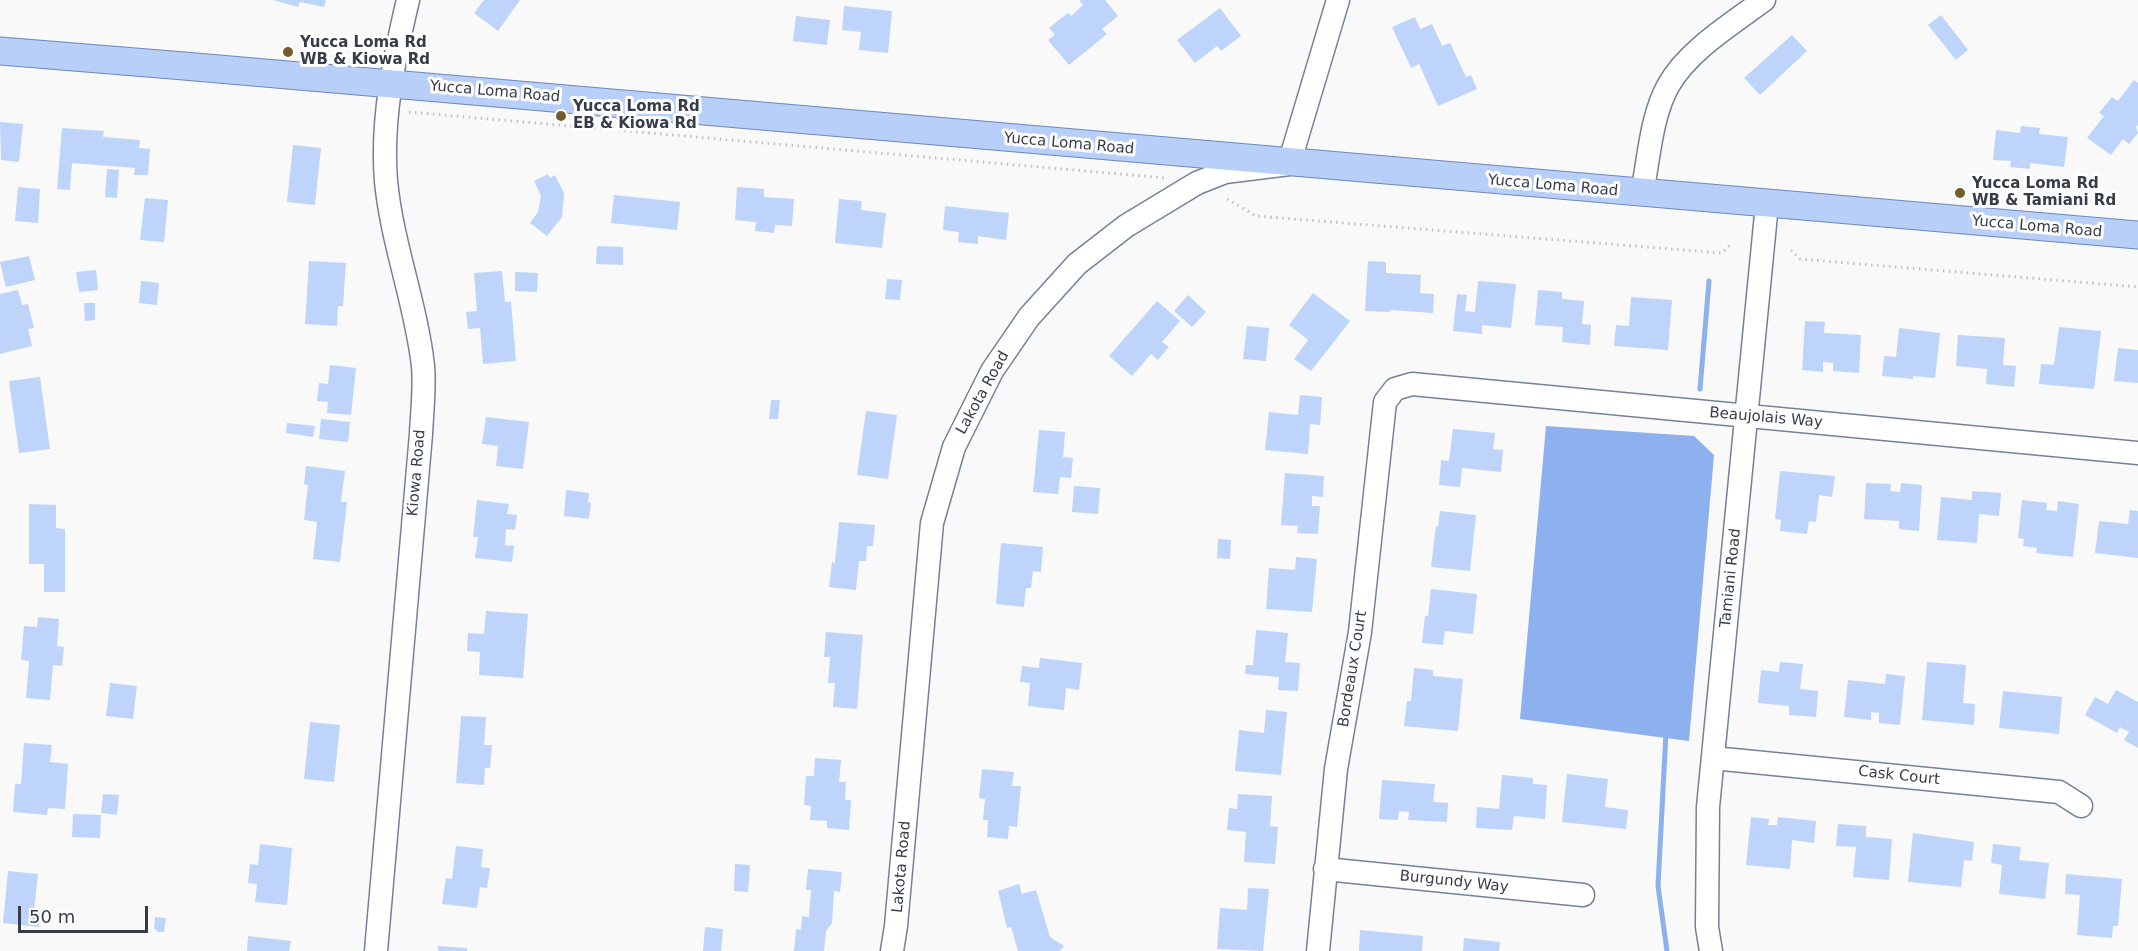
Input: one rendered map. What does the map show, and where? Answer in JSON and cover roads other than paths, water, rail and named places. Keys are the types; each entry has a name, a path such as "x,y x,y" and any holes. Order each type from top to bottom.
{"main road":[{"name":"Yucca Loma Road","path":"0,51 391,83 1289,164 2138,235"}],"street":[{"name":"Kiowa Road","path":"376,951 420,446 423,368 411,296 390,211 386,180 386,144 391,83 408,0"},
{"path":"1289,164 1338,0"},
{"path":"1642,193 1657,116 1668,86 1685,62 1764,0"},
{"name":"Lakota Road","path":"892,951 932,523 954,447 992,371 1029,317 1077,264 1126,226 1197,183 1225,172 1289,164"},
{"name":"Tamiani Road","path":"1711,951 1707,927 1708,807 1767,204"},
{"name":"Beaujolais Way","path":"1395,389 1412,384 2138,453"},
{"name":"Bordeaux Court","path":"1318,951 1336,769 1360,632 1385,402 1395,389"},
{"name":"Cask Court","path":"1713,758 2059,792 2081,806"},
{"name":"Burgundy Way","path":"1325,869 1582,895"}],"water":[{"path":"1546,426 1694,436 1714,455 1689,741 1520,719"}],"waterway":[{"path":"1700,389 1709,281"},
{"path":"1666,732 1658,886 1667,951"}],"place":[{"name":"Yucca Loma Rd WB & Kiowa Rd","path":"288,52"},
{"name":"Yucca Loma Rd EB & Kiowa Rd","path":"561,116"},
{"name":"Yucca Loma Rd WB & Tamiani Rd","path":"1960,193"}]}
